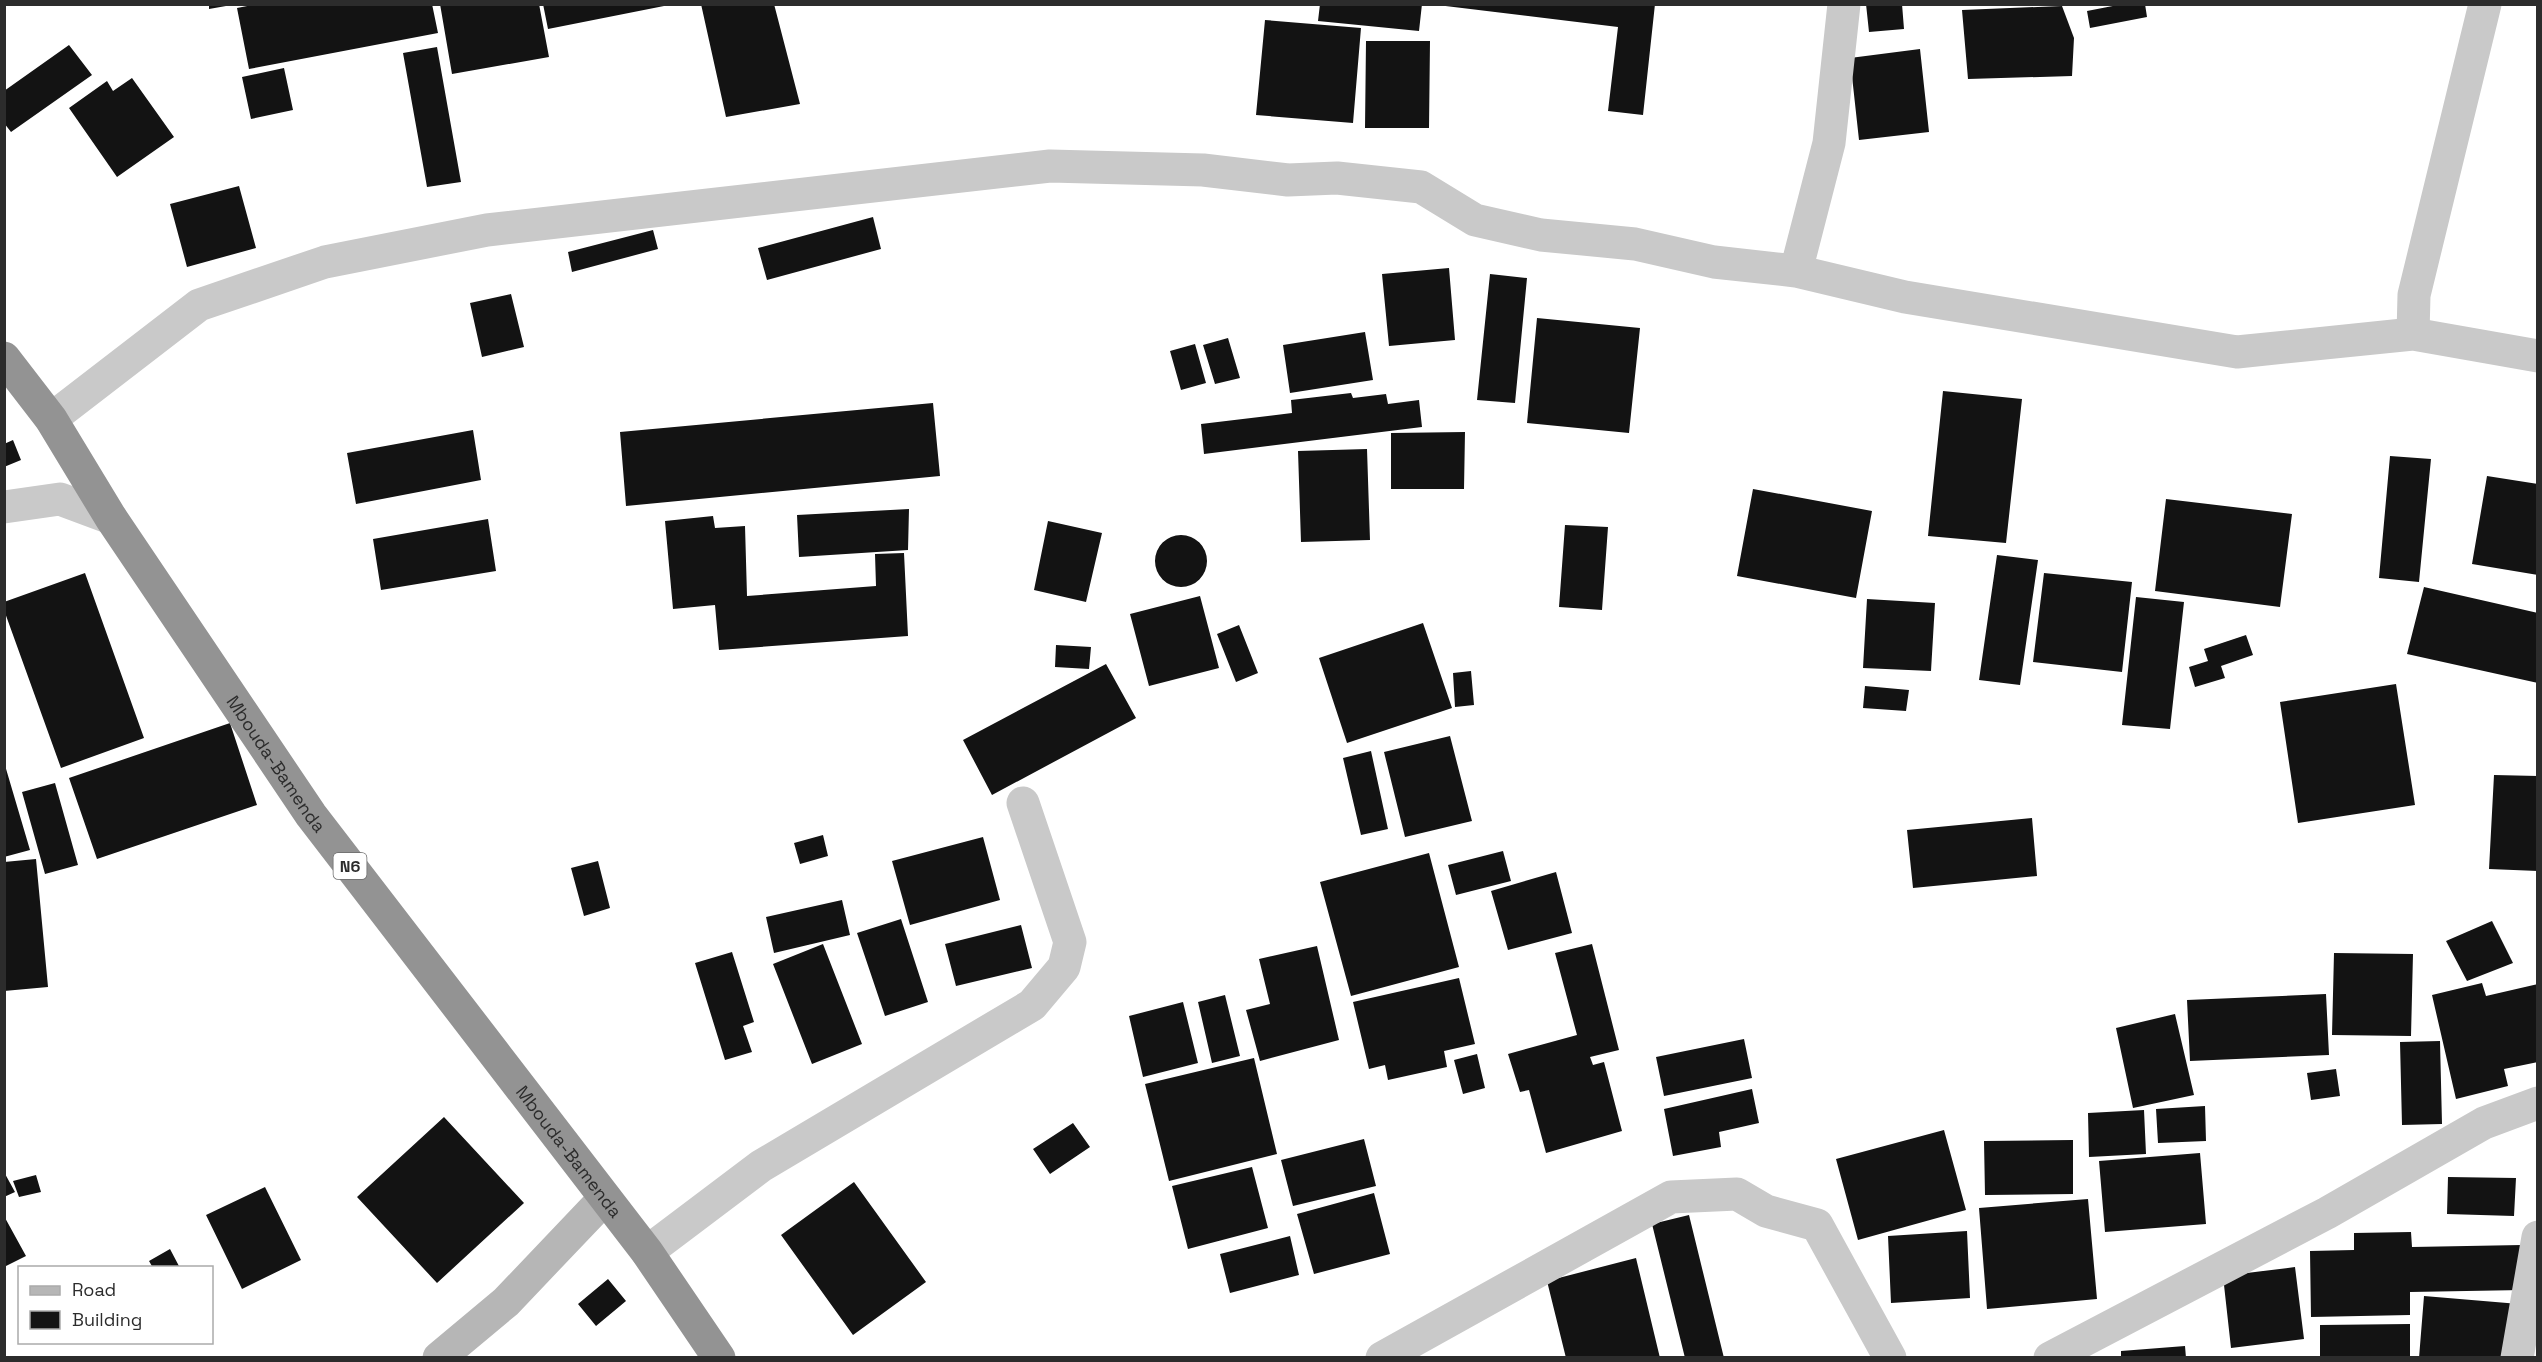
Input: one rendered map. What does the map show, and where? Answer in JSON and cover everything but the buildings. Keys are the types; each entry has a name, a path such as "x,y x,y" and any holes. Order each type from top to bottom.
{"highway":[{"name":"Mbouda-Bamenda","path":"4,358 51,419 111,518 311,815 647,1252 719,1358"}],"street":[{"path":"1796,271 1829,143 1844,4"},
{"path":"2413,334 2414,295 2485,4"},
{"path":"51,419 199,305 325,262 487,230 1050,166 1203,170 1288,180 1337,178 1421,187 1474,220 1540,235 1635,244 1714,262 1796,271 1905,297 2237,352 2413,334 2538,356"},
{"path":"4,507 60,499 111,518"},
{"path":"647,1252 761,1166 1032,1005 1058,975 1064,967 1070,942 1023,803"},
{"path":"2050,1358 2327,1213 2484,1123 2538,1103"},
{"path":"1382,1358 1671,1197 1737,1194 1766,1211 1817,1225 1890,1358"},
{"path":"439,1358 506,1302 605,1198"},
{"path":"2517,1358 2538,1237"}]}
